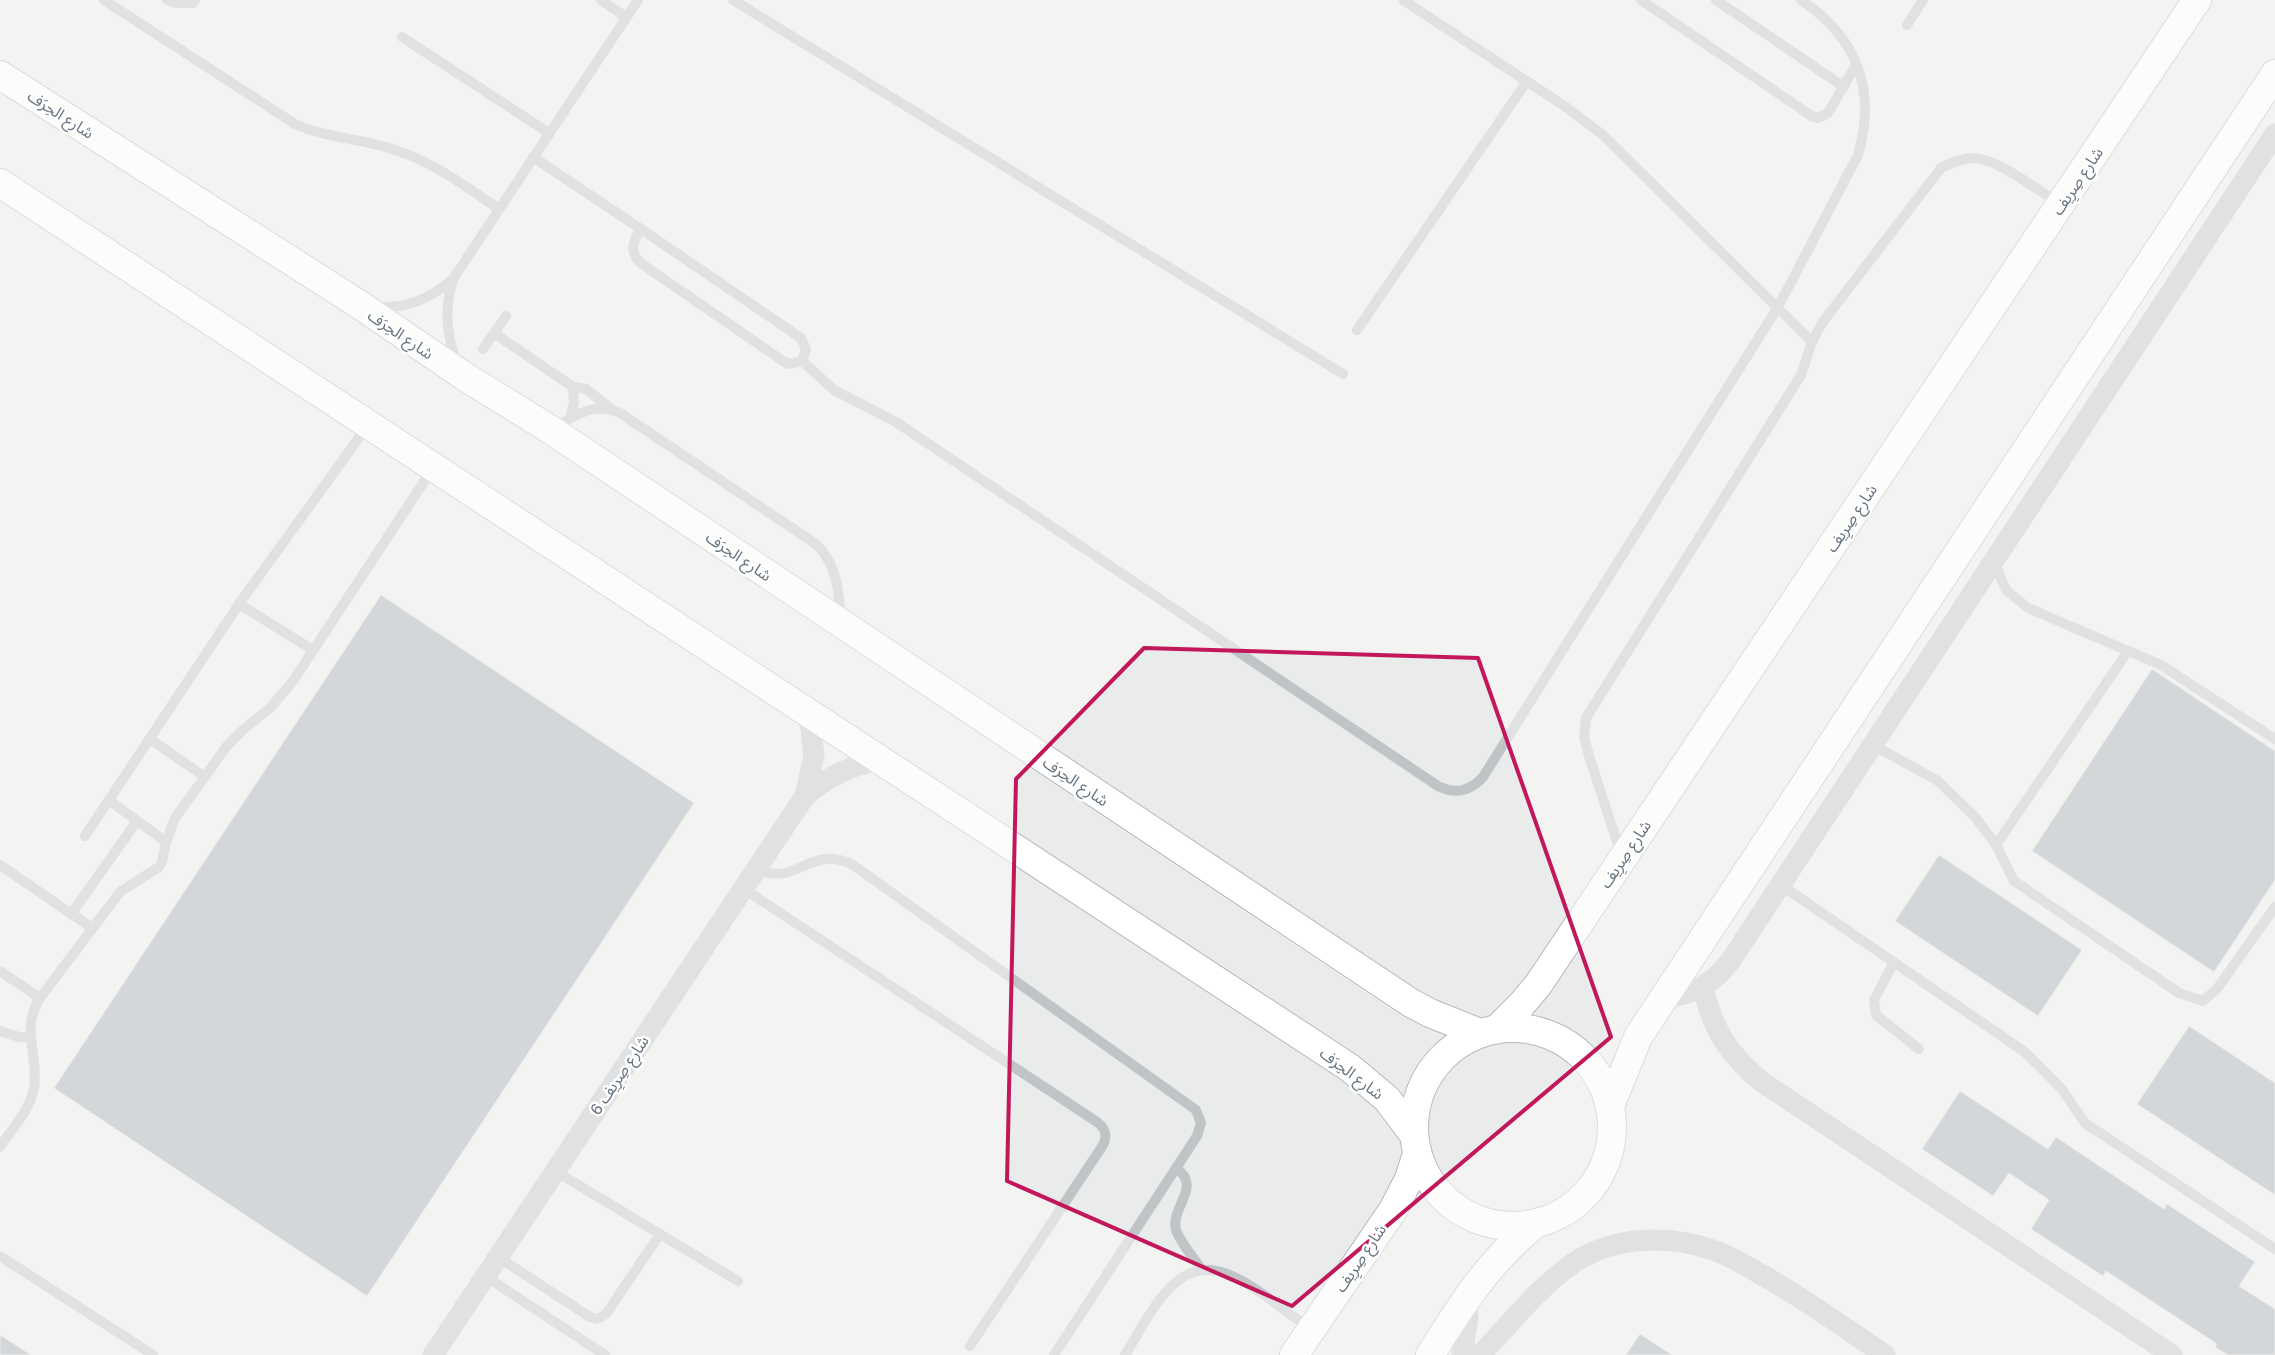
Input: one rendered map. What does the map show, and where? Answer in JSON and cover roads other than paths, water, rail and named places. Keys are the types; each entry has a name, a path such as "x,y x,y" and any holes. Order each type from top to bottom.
{"street":[{"name":"شارع صِرِيف","path":"1294,1355 1393,1210 1409,1179 1415,1146 1416,1102 1430,1073 1451,1049 1489,1031 1522,1004 1538,984 2062,205 2197,0"},
{"path":"1610,1106 1638,1037 2275,74"},
{"name":"شارع الحِرَف","path":"0,75 357,303 464,376 561,424 841,624 1411,1003 1489,1031"},
{"path":"1665,997 1679,996 1703,987 1723,971 1731,960 2275,134"},
{"name":"شارع الحِرَف","path":"0,183 1350,1068 1387,1098 1415,1146 1432,1184 1450,1204 1474,1219 1501,1226 1534,1226"},
{"name":"شارع صِرِيف 6","path":"805,796 814,755 809,713"},
{"name":"شارع صِرِيف 6","path":"432,1355 805,796 833,775 848,768 881,760"},
{"path":"1703,987 1708,1008 1723,1042 1742,1066 1762,1082 2172,1355"},
{"path":"1430,1355 1466,1299 1496,1260 1534,1226 1560,1215 1585,1195 1603,1169 1612,1138 1610,1106 1599,1078 1580,1055 1556,1038 1527,1029 1489,1031"},
{"path":"1480,1355 1538,1293 1573,1263 1599,1248 1626,1242 1654,1240 1682,1242 1701,1246 1736,1259 1785,1288 1885,1355"},
{"path":"1462,1355 1468,1317 1466,1299"}],"lane":[{"path":"104,0 295,124 323,134 369,143 411,156 450,175 499,209"},
{"path":"166,0 176,3 192,3 195,0"},
{"path":"601,0 626,17"},
{"path":"357,303 386,308 408,305 429,297 453,279 638,0"},
{"path":"733,0 1343,374"},
{"path":"1403,0 1585,120 1620,150 1812,342"},
{"path":"1640,0 1813,117 1818,118 1828,114 1856,65"},
{"path":"1716,0 1844,87"},
{"path":"802,361 834,390 896,422 1438,786 1454,791 1471,788 1483,776 1778,307 1858,155 1864,136 1866,116 1865,97 1856,65 1842,35 1822,14 1801,0"},
{"path":"1907,25 1922,0"},
{"path":"402,37 549,133"},
{"path":"1357,330 1527,81"},
{"path":"533,157 801,338 806,349 802,361"},
{"path":"1622,858 1584,737 1586,718 1801,374 1812,342 1828,315 1940,168 1960,159 1981,159 2000,167 2062,205"},
{"path":"641,229 635,238 632,249 634,255 642,264 783,362 789,364 802,361"},
{"path":"453,279 447,307 448,336 464,376"},
{"path":"483,349 506,316"},
{"path":"494,333 573,387 586,389 611,408 816,544 824,552 835,571 841,624"},
{"path":"561,424 574,403 573,387"},
{"path":"561,424 589,408 611,408"},
{"path":"86,836 239,604 369,425"},
{"path":"0,1147 25,1111 34,1090 34,1067 30,1037 31,1017 40,998 120,892 159,867 175,818 227,746 283,694 434,467"},
{"path":"1993,562 2006,590 2028,608 2161,665 2275,739"},
{"path":"239,604 313,650"},
{"path":"1996,845 2128,651"},
{"path":"150,739 205,777"},
{"path":"1873,745 1938,781 1976,818 1996,845 2014,881 2180,993 2203,1001 2217,989 2275,907"},
{"path":"109,800 166,842"},
{"path":"71,914 137,821"},
{"path":"756,869 774,875 783,875 816,860 826,858 835,858 853,865 1196,1110 1201,1123 1197,1136 1054,1355"},
{"path":"0,865 92,928"},
{"path":"1780,885 2025,1052 2061,1088 2085,1123 2275,1249"},
{"path":"744,889 1089,1116 1104,1129 1106,1140 1103,1145 970,1346"},
{"path":"1894,962 1874,1000 1876,1015 1919,1049"},
{"path":"0,971 40,998"},
{"path":"0,1031 19,1037 30,1037"},
{"path":"1176,1168 1185,1176 1187,1188 1176,1217 1176,1229 1202,1270"},
{"path":"555,1171 738,1281"},
{"path":"498,1257 590,1317 597,1319 606,1314 660,1234"},
{"path":"0,1256 153,1355"},
{"path":"1124,1355 1168,1290 1177,1281 1189,1274 1202,1270 1229,1273 1241,1279 1311,1329"},
{"path":"486,1276 605,1355"}]}
